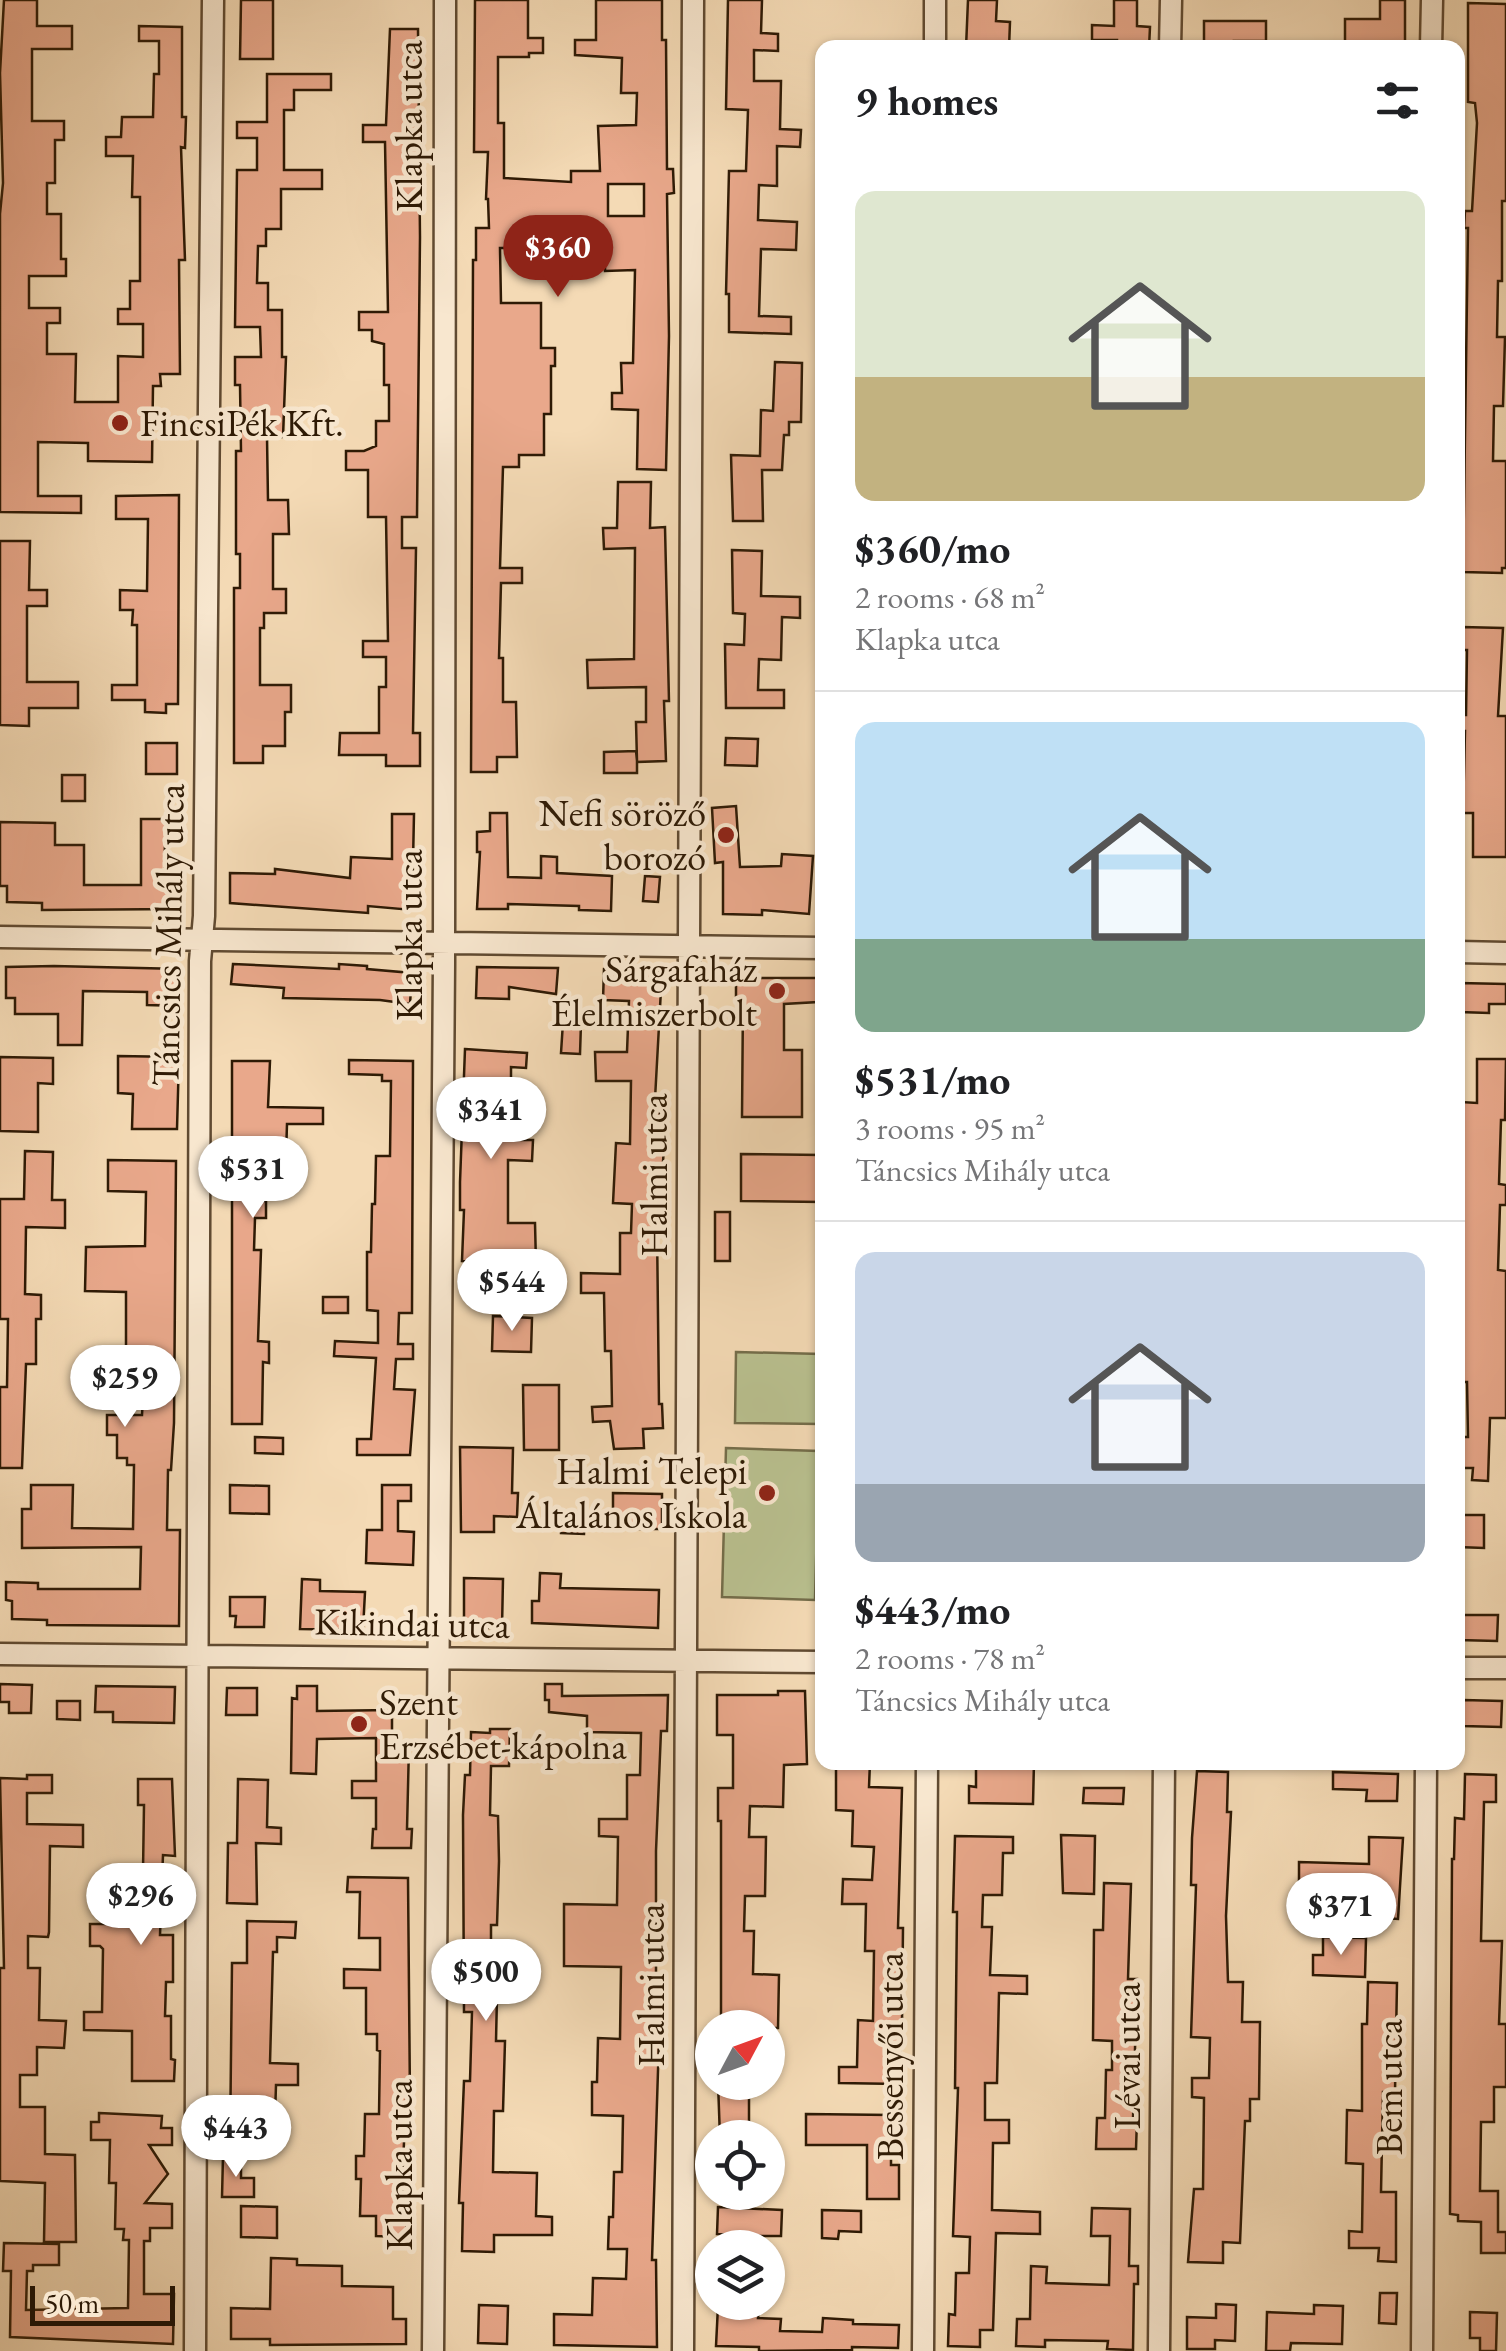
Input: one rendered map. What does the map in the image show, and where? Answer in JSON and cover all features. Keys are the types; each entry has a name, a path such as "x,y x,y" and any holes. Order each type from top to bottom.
{"street":[{"name":"Táncsics Mihály utca","path":"195,2351 200,941 204,916 213,0"},
{"name":"Klapka utca","path":"433,2351 444,0"},
{"name":"Halmi utca","path":"683,2351 693,0"},
{"path":"935,0 935,40"},
{"path":"1170,0 1170,40"},
{"path":"1432,0 1432,40"},
{"path":"0,937 815,948"},
{"path":"1465,952 1506,953"},
{"name":"Kikindai utca","path":"0,1654 815,1662"},
{"path":"1465,1668 1506,1668"},
{"name":"Bessenyői utca","path":"923,2351 928,1770"},
{"name":"Lévai utca","path":"1159,2351 1164,1770"},
{"name":"Bem utca","path":"1422,2351 1426,1770"}],"green space":[{"path":"736,1352 815,1354 815,1424 735,1423"},
{"path":"726,1448 815,1451 815,1600 722,1597"}],"building":[{"path":"4,0 37,0 37,26 72,26 72,49 32,49 32,121 64,121 64,140 55,140 55,183 47,183 47,214 61,214 61,259 66,259 66,276 29,276 29,308 60,308 60,323 47,323 47,354 76,354 75,402 118,402 118,356 143,357 143,324 118,324 118,309 130,309 130,281 140,281 140,197 132,197 133,156 106,156 106,137 121,137 122,117 153,117 159,41 139,41 139,26 182,27 182,117 186,117 185,148 181,147 185,260 179,260 180,374 160,374 161,386 153,386 152,462 88,461 88,443 38,442 38,496 81,496 81,513 0,512 0,73"},
{"path":"241,0 273,0 273,59 240,59"},
{"path":"475,0 528,0 528,38 543,38 543,53 498,57 498,123 504,123 504,178 571,182 571,171 600,171 598,126 636,125 637,93 621,93 622,58 575,55 575,40 596,40 596,0 662,0 667,169 673,169 674,193 667,194 666,470 637,469 638,410 612,409 612,393 622,393 621,363 633,363 635,270 605,271 605,234 550,235 550,248 500,248 501,303 541,303 541,348 555,348 555,366 551,366 551,414 544,414 544,455 519,455 519,467 503,467 500,568 522,568 522,583 501,583 499,658 503,658 503,702 516,702 517,757 497,757 497,772 471,772 473,260 476,228 489,228 488,152 474,152","holes":["608,184 644,184 644,216 608,216"]},
{"path":"728,0 762,0 761,33 778,34 778,51 754,50 754,81 781,81 780,129 801,130 800,147 777,146 777,186 759,185 758,220 797,222 796,250 761,249 759,316 791,317 791,334 729,332 729,171 746,171 748,110 726,109"},
{"path":"968,0 997,0 996,21 1010,22 1009,40 966,40"},
{"path":"1114,0 1137,0 1137,26 1150,27 1149,40 1092,40 1092,25 1114,26"},
{"path":"1380,0 1405,0 1405,40 1345,40 1345,19 1380,19"},
{"path":"1468,3 1506,4 1506,201 1502,201 1497,337 1505,337 1503,406 1494,406 1493,461 1506,461 1506,568 1502,568 1502,573 1465,572 1465,211 1472,211 1477,123 1475,103 1468,102"},
{"path":"1204,21 1266,21 1266,40 1204,40"},
{"path":"390,29 418,29 417,517 402,517 402,548 416,548 413,733 420,733 420,766 386,766 386,755 339,755 340,733 379,733 379,687 386,687 386,657 363,657 363,641 388,641 386,517 368,517 368,470 346,470 346,451 376,446 376,421 389,421 384,344 372,341 372,330 359,330 359,312 388,312 385,142 363,142 363,125 386,125"},
{"path":"267,74 331,74 331,90 294,90 294,110 284,110 284,170 322,170 322,189 281,189 281,229 266,229 266,246 258,246 257,283 268,283 268,310 282,310 282,357 286,357 283,437 267,437 268,500 288,500 289,534 273,534 273,589 286,589 286,613 264,613 264,628 260,628 260,685 291,685 291,712 285,712 285,746 263,746 263,763 234,763 234,588 240,588 240,554 236,554 236,451 241,451 240,385 235,385 235,357 261,357 260,327 235,327 237,170 257,170 257,138 237,138 237,122 267,122"},
{"path":"775,362 802,363 801,422 789,422 789,435 784,435 782,470 762,470 763,521 733,521 731,455 760,456 761,410 773,411"},
{"path":"618,482 651,482 650,528 665,527 669,701 664,701 666,761 637,762 637,773 604,773 604,752 636,751 637,761 636,722 646,722 646,687 588,688 587,660 634,659 635,548 604,549 603,528 617,528"},
{"path":"179,495 178,704 166,704 166,713 145,712 145,700 112,700 112,685 137,685 137,625 132,625 133,610 120,610 120,590 147,591 148,519 116,519 116,496"},
{"path":"0,541 30,541 29,590 47,590 47,606 27,606 27,682 78,682 78,708 29,708 29,726 0,725"},
{"path":"732,550 762,551 761,596 800,597 800,618 782,617 781,660 759,659 758,690 784,690 784,708 726,708 725,644 744,645 745,614 733,613"},
{"path":"1465,627 1503,628 1498,716 1506,716 1506,857 1473,857 1473,813 1465,813"},
{"path":"726,738 758,739 757,766 725,765"},
{"path":"146,743 177,743 177,774 146,774"},
{"path":"62,775 85,775 85,801 62,801"},
{"path":"736,806 740,867 781,866 782,854 813,856 809,914 762,910 762,915 723,914 723,862 715,863 712,808"},
{"path":"490,813 507,813 508,877 541,878 541,856 557,857 557,873 612,876 611,911 508,904 508,909 477,909 477,832 490,831"},
{"path":"392,814 414,814 412,910 368,906 368,913 230,903 230,873 275,874 275,869 350,878 351,857 392,859"},
{"path":"141,819 176,819 176,843 165,843 164,885 178,885 178,909 42,910 42,903 7,902 7,886 0,886 0,822 55,823 55,845 84,845 84,885 141,885"},
{"path":"645,876 660,877 658,902 643,901"},
{"path":"233,964 339,969 339,964 412,973 410,1004 283,998 284,988 231,984"},
{"path":"6,967 181,969 181,1006 147,1005 147,992 83,991 82,1045 58,1045 58,1014 15,1014 15,998 6,998"},
{"path":"477,967 558,968 556,994 509,987 509,999 476,998"},
{"path":"604,969 662,971 655,1099 660,1099 659,1146 664,1146 657,1227 659,1404 663,1428 643,1429 644,1448 614,1449 610,1421 593,1422 592,1407 612,1406 611,1351 605,1351 604,1293 581,1293 581,1273 620,1274 620,1233 631,1233 632,1204 613,1203 616,1143 630,1144 631,1081 596,1081 595,1052 627,1052 629,1001 603,1000"},
{"path":"744,978 815,978 815,1002 784,1004 784,1050 802,1050 802,1117 742,1117 743,1000 736,1000 736,983 744,983"},
{"path":"1465,983 1506,984 1506,1004 1489,1004 1489,1013 1465,1012"},
{"path":"563,1022 581,1023 580,1054 561,1053"},
{"path":"465,1049 527,1053 526,1068 511,1067 511,1140 533,1140 532,1161 508,1160 508,1223 535,1223 536,1264 462,1261 464,1210 460,1210 460,1182"},
{"path":"118,1056 179,1057 177,1129 132,1129 133,1094 118,1093"},
{"path":"0,1057 53,1058 53,1084 38,1083 38,1132 0,1131"},
{"path":"1477,1059 1506,1059 1499,1184 1506,1185 1506,1205 1500,1205 1498,1270 1506,1271 1506,1418 1490,1418 1488,1481 1472,1480 1473,1468 1465,1468 1465,1102 1477,1103"},
{"path":"349,1060 413,1061 412,1313 399,1313 398,1344 413,1344 413,1359 396,1359 394,1389 415,1390 410,1455 357,1455 357,1439 371,1439 376,1358 334,1356 335,1341 378,1343 378,1311 367,1310 367,1252 371,1252 376,1156 390,1156 391,1081 382,1081 382,1075 349,1074"},
{"path":"232,1061 270,1061 268,1107 323,1108 323,1124 287,1124 286,1156 291,1156 290,1171 260,1170 259,1201 266,1201 266,1218 255,1218 254,1250 261,1250 258,1341 269,1342 269,1363 263,1362 262,1424 232,1424"},
{"path":"25,1151 53,1152 52,1200 65,1200 65,1228 26,1227 25,1294 41,1295 41,1319 36,1319 36,1364 26,1364 22,1468 0,1468 0,1387 7,1387 8,1319 0,1319 0,1199 24,1199"},
{"path":"741,1154 815,1155 815,1202 741,1201"},
{"path":"108,1160 176,1161 174,1423 167,1530 180,1530 179,1626 47,1625 47,1620 12,1619 12,1601 6,1600 6,1582 38,1583 38,1589 140,1589 141,1547 22,1548 22,1509 31,1509 31,1485 73,1485 72,1528 133,1529 134,1465 127,1465 127,1458 117,1458 117,1435 107,1435 107,1415 142,1415 145,1358 126,1357 126,1292 85,1291 86,1247 145,1246 146,1192 108,1191"},
{"path":"715,1212 730,1212 730,1261 715,1261"},
{"path":"323,1297 348,1297 348,1313 323,1313"},
{"path":"493,1316 532,1318 531,1352 492,1351"},
{"path":"523,1385 559,1385 559,1450 524,1450"},
{"path":"255,1437 283,1438 283,1454 255,1453"},
{"path":"460,1447 513,1448 512,1493 518,1493 517,1517 494,1516 494,1532 461,1532"},
{"path":"230,1485 269,1486 269,1514 230,1513"},
{"path":"382,1485 411,1485 411,1501 398,1501 398,1531 414,1532 413,1565 366,1563 367,1530 382,1530"},
{"path":"613,1493 662,1494 662,1529 613,1529"},
{"path":"561,1511 585,1512 584,1534 561,1533"},
{"path":"1465,1515 1484,1515 1484,1548 1465,1547"},
{"path":"540,1573 561,1574 560,1588 659,1590 658,1628 532,1623 532,1601 539,1601"},
{"path":"464,1578 503,1579 502,1628 464,1628"},
{"path":"302,1579 320,1580 320,1591 365,1592 363,1630 300,1629"},
{"path":"230,1597 265,1597 264,1627 235,1627 236,1616 230,1616"},
{"path":"1465,1615 1498,1615 1497,1641 1465,1640"},
{"path":"0,1684 32,1685 31,1713 9,1713 9,1702 0,1702"},
{"path":"545,1684 562,1684 562,1696 668,1695 667,1731 661,1731 656,1851 659,2039 652,2260 656,2260 657,2347 554,2345 554,2314 592,2315 593,2278 626,2279 627,2249 608,2249 614,2172 622,2172 623,2116 592,2115 598,2038 620,2039 621,1967 564,1966 564,1904 617,1905 618,1837 599,1836 599,1819 627,1819 627,1775 640,1775 641,1733 587,1732 587,1716 549,1712"},
{"path":"96,1686 175,1687 174,1723 113,1722 113,1712 95,1712"},
{"path":"297,1686 317,1686 317,1711 392,1710 392,1746 409,1746 407,1829 412,1829 411,1848 372,1848 376,1798 352,1798 352,1781 376,1781 376,1738 317,1739 316,1774 291,1773 292,1698 297,1699"},
{"path":"227,1688 257,1688 257,1715 226,1715"},
{"path":"778,1691 805,1691 807,1764 784,1765 783,1807 750,1806 749,1837 766,1837 765,1896 745,1896 744,1931 754,1931 753,1974 779,1975 778,2010 721,2010 718,1788 733,1788 733,1735 717,1735 717,1695 778,1695"},
{"path":"1465,1700 1502,1701 1501,1727 1465,1726"},
{"path":"57,1701 80,1701 80,1720 57,1719"},
{"path":"490,1729 510,1729 509,1766 491,1766 490,1815 498,1816 499,1861 497,1925 491,1925 491,1995 497,1996 496,2041 505,2041 503,2111 494,2111 493,2172 537,2173 536,2216 552,2217 552,2235 494,2235 494,2252 462,2251 463,2203 459,2203 464,2081 470,2081 472,2012 464,2012 465,1775 470,1775 471,1732 490,1733"},
{"path":"836,1770 870,1770 869,1787 902,1788 899,2084 839,2083 839,2067 857,2067 858,2020 873,2021 874,1951 865,1951 866,1904 842,1904 843,1879 872,1880 874,1847 852,1846 853,1811 836,1810"},
{"path":"976,1770 1034,1770 1033,1804 969,1803 969,1786 976,1787"},
{"path":"1197,1771 1228,1772 1228,1982 1243,1982 1242,2022 1260,2022 1259,2099 1250,2099 1250,2121 1245,2121 1240,2243 1223,2242 1223,2263 1188,2262 1194,2189 1203,2189 1204,2098 1192,2097 1192,2078 1209,2078 1210,2038 1191,2037 1196,1885 1191,1885 1192,1838"},
{"path":"1333,1772 1398,1774 1397,1801 1366,1801 1367,1790 1333,1789"},
{"path":"1465,1774 1496,1775 1496,1802 1484,1802 1481,1941 1502,1941 1499,2024 1506,2024 1506,2087 1494,2087 1494,2122 1481,2122 1480,2191 1498,2191 1498,2232 1506,2232 1506,2253 1481,2253 1481,2222 1458,2221 1458,2215 1450,2214 1452,1859 1455,1818 1464,1819"},
{"path":"27,1775 52,1775 52,1793 27,1793 27,1824 83,1825 83,1847 50,1846 48,1937 28,1936 28,1968 40,1968 39,2020 66,2021 64,2048 37,2047 37,2075 20,2075 20,2107 45,2107 45,2154 75,2155 76,2242 44,2242 45,2183 0,2181 0,1968 4,1968 0,1778 27,1779"},
{"path":"138,1779 172,1779 175,1856 163,1855 160,1935 173,1935 173,1982 166,1982 165,2016 171,2016 174,2081 132,2081 132,2031 84,2030 84,2012 102,2012 103,1949 90,1946 90,1924 121,1920 122,1871 143,1871 144,1805 138,1805"},
{"path":"238,1779 268,1780 267,1827 281,1828 281,1844 256,1843 257,1904 227,1903 228,1843 237,1843"},
{"path":"1084,1788 1124,1788 1123,1804 1083,1803"},
{"path":"1061,1835 1095,1836 1094,1894 1063,1893"},
{"path":"955,1836 1013,1837 1013,1853 1003,1853 1002,1895 983,1895 982,1927 992,1927 990,1975 1027,1976 1027,1994 999,1993 997,2083 985,2083 985,2120 1009,2120 1009,2143 993,2143 992,2210 1040,2212 1040,2234 996,2233 993,2330 980,2330 980,2347 948,2346 949,2314 955,2315 956,2273 969,2273 970,2237 953,2236 958,2088"},
{"path":"1369,1837 1403,1838 1398,1919 1383,1918 1383,1926 1365,1925 1365,1889 1299,1887 1299,1862 1369,1864"},
{"path":"348,1877 408,1878 410,2100 406,2100 402,2185 403,2205 407,2205 406,2237 376,2236 376,2216 360,2216 361,2179 356,2179 356,2156 364,2156 365,2114 379,2114 380,2051 377,2034 366,2034 366,1988 344,1988 344,1969 380,1970 380,1938 359,1938 360,1892 347,1892"},
{"path":"1104,1883 1131,1884 1128,1979 1137,1979 1133,2119 1137,2119 1136,2149 1096,2149 1097,2118 1105,2118 1106,2070 1112,2070 1112,2041 1093,2040 1094,1930 1103,1930"},
{"path":"247,1921 296,1922 295,1938 277,1937 277,1952 273,1952 270,2063 298,2064 298,2085 276,2085 274,2147 230,2146 232,1963 247,1963"},
{"path":"1323,1937 1366,1938 1365,1977 1313,1975 1313,1955 1323,1955"},
{"path":"1368,1982 1397,1983 1395,2092 1383,2092 1381,2192 1396,2192 1396,2262 1378,2261 1379,2248 1349,2248 1349,2231 1362,2232 1363,2164 1346,2163 1347,2110 1362,2111 1362,2024 1367,2024"},
{"path":"719,2100 749,2100 749,2120 719,2120"},
{"path":"99,2113 162,2116 161,2128 172,2128 172,2145 149,2145 168,2174 145,2203 172,2204 172,2228 150,2228 150,2241 144,2241 144,2294 174,2294 173,2344 10,2337 11,2271 3,2271 4,2243 59,2244 59,2265 33,2265 33,2271 27,2271 26,2310 128,2308 129,2240 123,2240 124,2229 115,2229 116,2183 109,2183 110,2140 91,2140 91,2122 99,2122"},
{"path":"806,2114 891,2115 891,2165 899,2165 899,2199 867,2199 867,2145 806,2145"},
{"path":"223,2156 241,2157 241,2178 254,2178 254,2197 222,2197"},
{"path":"241,2206 277,2207 277,2238 241,2237"},
{"path":"1092,2208 1130,2209 1129,2266 1138,2266 1133,2350 1107,2349 1108,2341 1045,2340 1045,2347 1016,2346 1017,2319 1030,2319 1031,2266 1047,2267 1046,2283 1109,2285 1110,2236 1091,2236"},
{"path":"718,2210 782,2210 781,2230 717,2230"},
{"path":"822,2210 861,2211 861,2232 839,2231 838,2239 822,2238"},
{"path":"271,2258 297,2259 297,2265 342,2266 342,2286 393,2287 393,2319 406,2319 406,2344 270,2345 270,2339 231,2339 231,2308 270,2309"},
{"path":"1380,2293 1397,2293 1396,2324 1379,2323"},
{"path":"1216,2304 1236,2305 1235,2341 1215,2340 1215,2349 1187,2349 1187,2317 1216,2318"},
{"path":"479,2305 508,2306 507,2344 478,2343"},
{"path":"1314,2305 1343,2306 1342,2344 1291,2343 1290,2351 1266,2351 1267,2312 1314,2314"},
{"path":"1470,2312 1497,2313 1496,2351 1480,2351 1480,2338 1470,2338"},
{"path":"823,2318 853,2320 853,2324 899,2325 898,2348 759,2351 759,2347 716,2346 717,2320 781,2320 780,2331 822,2332"}],"place":[{"name":"FincsiPék Kft.","path":"120,423"},
{"name":"Nefi söröző borozó","path":"726,835"},
{"name":"Sárgafaház Élelmiszerbolt","path":"777,991"},
{"name":"Halmi Telepi Általános Iskola","path":"767,1493"},
{"name":"Szent Erzsébet-kápolna","path":"359,1724"}]}
